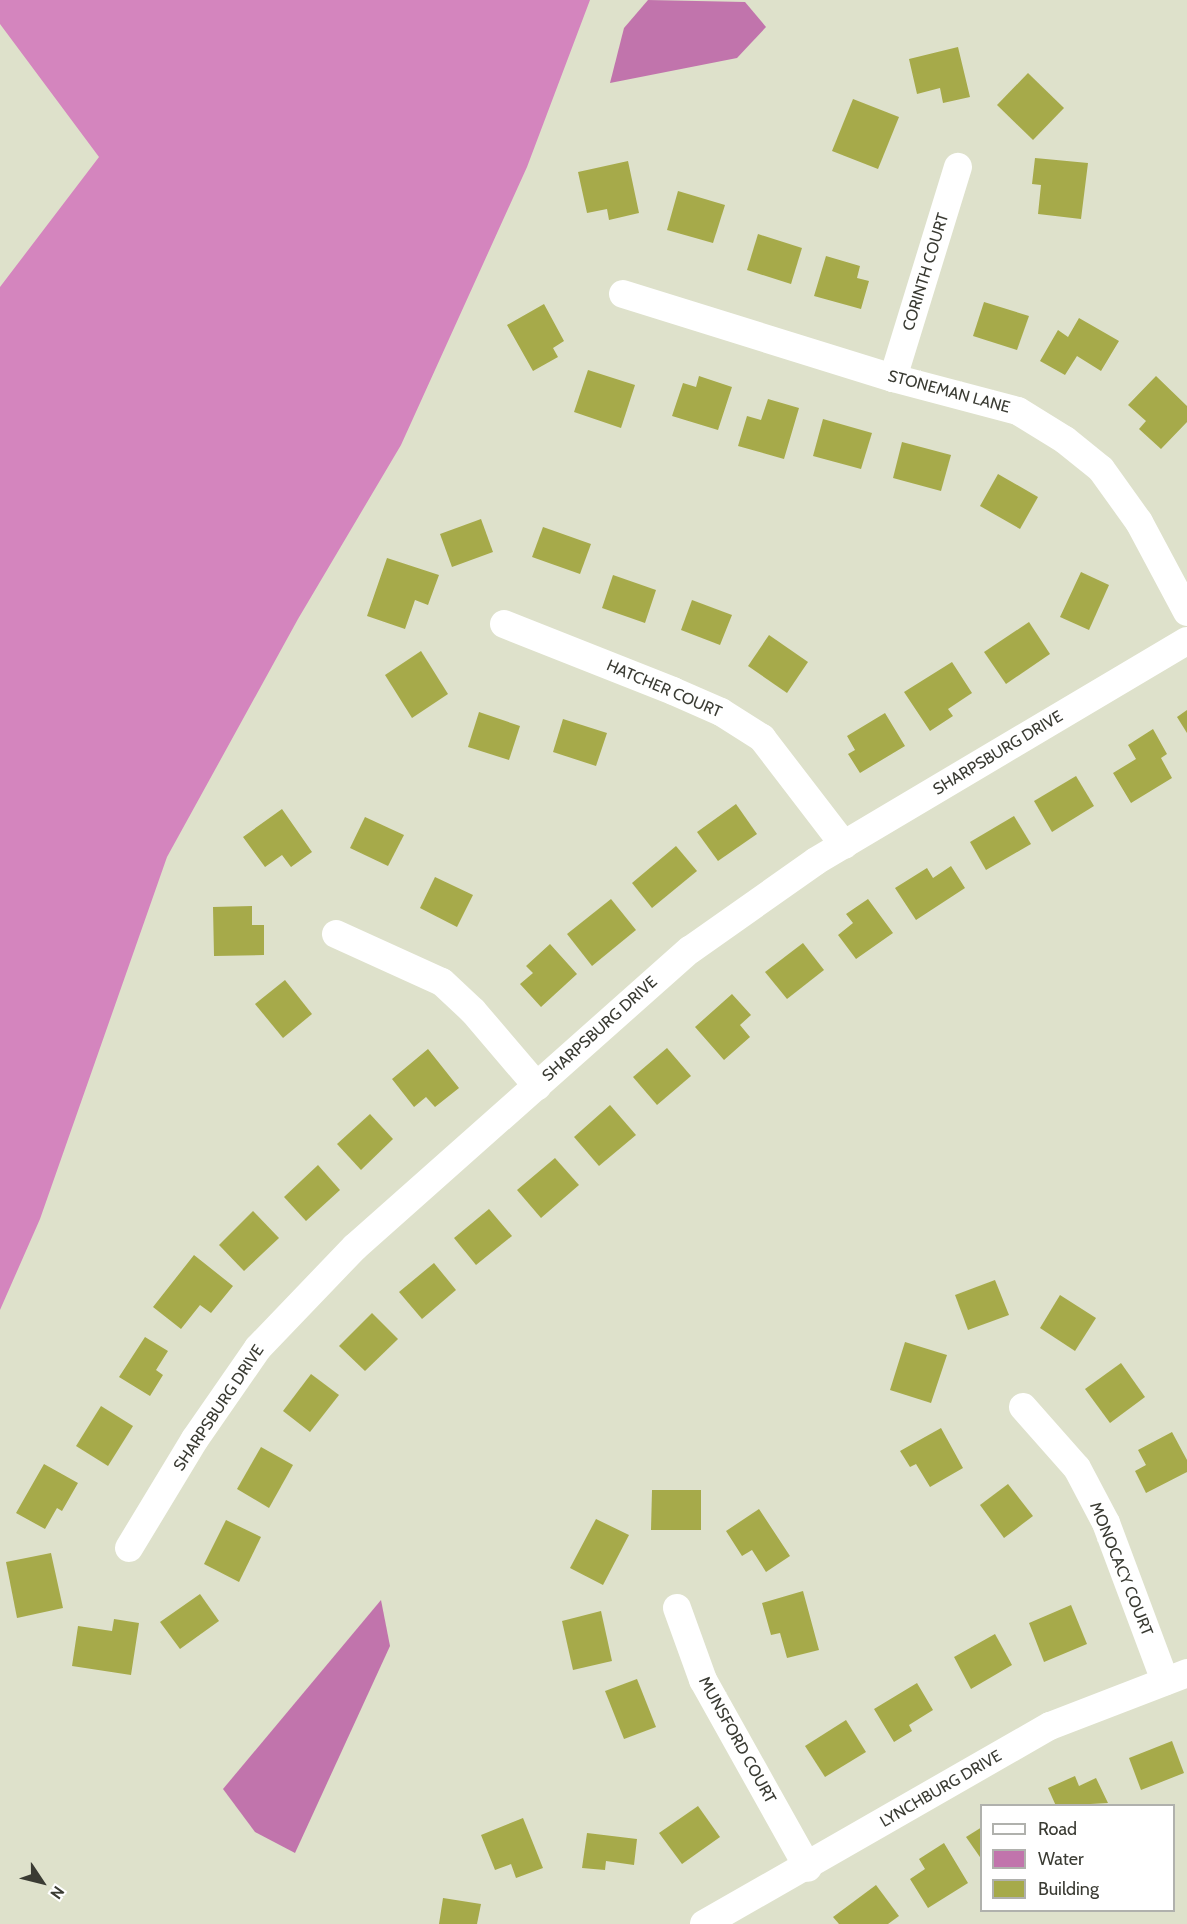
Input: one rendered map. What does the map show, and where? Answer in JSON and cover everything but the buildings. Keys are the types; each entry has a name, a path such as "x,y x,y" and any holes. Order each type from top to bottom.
{"street":[{"name":"CORINTH COURT","path":"893,378 958,167"},
{"name":"STONEMAN LANE","path":"623,294 893,378 1018,411 1065,440 1101,469 1139,522 1187,612"},
{"name":"HATCHER COURT","path":"504,624 702,703 762,738 844,845"},
{"name":"SHARPSBURG DRIVE","path":"129,1548 195,1438 258,1348 355,1247 690,950 844,845 1187,640"},
{"path":"336,934 442,982 473,1011 537,1086"},
{"name":"MONOCACY COURT","path":"1023,1407 1077,1468 1102,1514 1176,1677"},
{"name":"MUNSFORD COURT","path":"677,1608 703,1680 808,1868"},
{"name":"LYNCHBURG DRIVE","path":"704,1924 808,1868 1050,1726 1176,1677"}],"shaded area":[{"path":"0,0 590,0 527,167 401,445 298,619 167,857 40,1219 0,1310 0,287 99,157 0,24"}],"water":[{"path":"648,0 745,2 766,27 737,58 610,83 624,28"},
{"path":"381,1600 390,1646 295,1853 255,1832 223,1789"}]}
